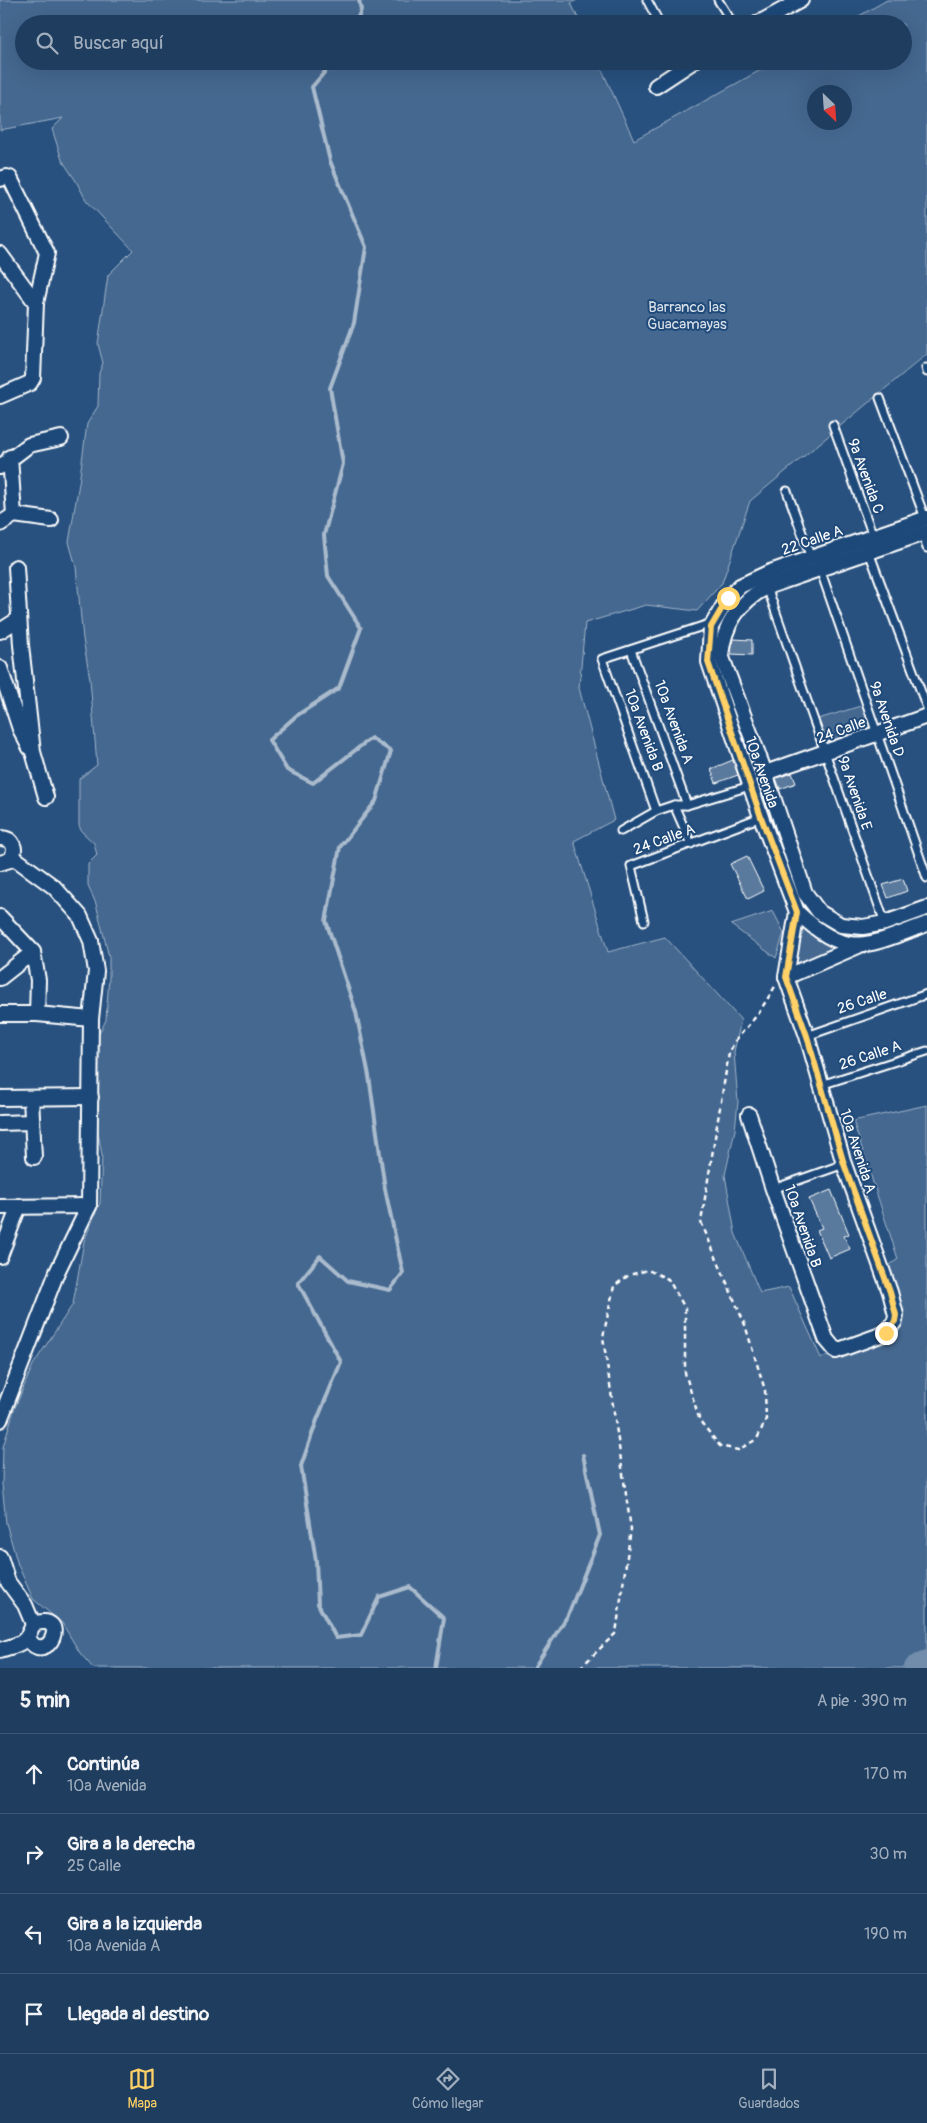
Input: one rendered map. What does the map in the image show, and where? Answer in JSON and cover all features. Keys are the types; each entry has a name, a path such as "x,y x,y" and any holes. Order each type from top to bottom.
{"street":[{"path":"772,15 796,1"},
{"path":"656,86 677,70"},
{"path":"0,180 7,177 10,178 47,252 36,303 32,379 30,383 0,396"},
{"path":"0,254 36,303"},
{"path":"14,515 5,462 28,445 61,438"},
{"path":"0,524 14,515 51,520"},
{"name":"22 Calle A","path":"717,617 728,598 740,586 770,572 926,518"},
{"name":"22 Calle A","path":"738,610 752,595 767,587 924,533"},
{"path":"16,566 19,619 33,752 46,797"},
{"path":"740,586 752,595"},
{"name":"10a Avenida","path":"738,610 728,627 722,643 722,655 765,773 805,893 819,912 841,925 863,927 885,923"},
{"name":"10a Avenida","path":"717,617 711,627 708,662 761,817 797,912 834,940 858,946"},
{"path":"0,631 19,619"},
{"path":"0,668 25,740 33,752"},
{"name":"24 Calle","path":"765,773 927,716"},
{"path":"0,838 6,838 13,844 15,853 7,862 0,863"},
{"path":"0,1420 57,1272 89,1206 90,1019 96,971 95,956 80,916 54,888 13,857"},
{"path":"885,923 927,908"},
{"path":"786,977 797,912"},
{"path":"0,917 32,952 38,980 37,1014"},
{"path":"786,977 858,946 927,924"},
{"path":"0,978 32,952"},
{"name":"10a Avenida A","path":"786,977 807,1036 844,1164 890,1292 896,1315 895,1321 886,1333 842,1350 836,1351 831,1346"},
{"path":"0,1014 37,1014 90,1019"},
{"path":"0,1098 91,1097"},
{"path":"31,1098 34,1157"},
{"name":"10a Avenida B","path":"749,1115 826,1339 831,1346"},
{"path":"0,1122 32,1122"},
{"path":"0,1256 19,1206"},
{"path":"0,1207 89,1206"},
{"path":"0,1557 8,1582 25,1605 33,1624 28,1639 22,1643 0,1650"},
{"path":"28,1639 32,1646 38,1649 46,1648 52,1644 55,1636 53,1629 48,1623 40,1622 33,1624"}],"lane":[{"path":"647,0 655,15"},
{"path":"718,0 727,15"},
{"path":"880,398 926,518"},
{"name":"9a Avenida C","path":"833,425 873,536"},
{"path":"787,491 811,558"},
{"path":"924,533 927,548"},
{"path":"869,552 927,708"},
{"name":"9a Avenida D","path":"820,569 927,878"},
{"name":"9a Avenida E","path":"767,587 885,923"},
{"path":"631,650 717,617"},
{"name":"10a Avenida B","path":"631,650 602,659 656,811"},
{"name":"10a Avenida A","path":"631,650 687,805"},
{"path":"621,831 656,811 674,805 687,805 750,786"},
{"path":"674,805 691,844"},
{"name":"24 Calle A","path":"644,921 630,867 761,817"},
{"name":"26 Calle","path":"807,1036 927,994"},
{"name":"26 Calle A","path":"821,1086 927,1051"},
{"path":"773,1189 844,1164"}],"path":[{"path":"580,1668 616,1633 631,1529 603,1336 614,1286 629,1274 648,1270 668,1279 685,1308 686,1373 700,1422 720,1446 738,1450 757,1439 766,1419 765,1390 745,1325 701,1222 729,1053 735,1040 758,1014 775,986 786,977"}],"green space":[{"name":"Barranco las Guacamayas","path":"0,0 577,0 571,3 577,15 15,15 15,70 602,70 634,140 761,70 912,70 912,15 861,15 887,0 927,0 927,354 750,501 722,583 697,611 646,605 585,623 579,688 614,820 574,841 608,952 665,937 741,1020 734,1052 738,1102 735,1130 725,1175 735,1233 760,1293 789,1287 821,1358 895,1323 875,1276 898,1259 853,1121 927,1105 927,1668 93,1668 80,1653 62,1623 33,1599 18,1565 6,1523 2,1484 3,1447 14,1410 33,1365 73,1304 84,1241 100,1203 102,1155 97,1127 90,1052 106,1020 109,977 109,957 96,904 88,885 88,864 97,855 94,843 82,832 79,826 79,779 97,765 90,679 83,639 76,567 69,542 87,424 98,406 99,373 103,363 98,344 108,275 133,250 86,200 62,160 52,129 63,118 0,130"},
{"path":"864,705 876,735 830,753 815,720"},
{"path":"773,911 784,933 776,958 731,925"},
{"path":"802,921 843,948 791,969"}],"building":[{"path":"733,639 752,640 752,655 731,654"},
{"path":"733,760 738,775 716,783 711,769"},
{"path":"792,773 796,783 780,789 776,778"},
{"path":"747,856 764,891 748,899 730,864"},
{"path":"903,879 907,891 888,898 883,885"},
{"path":"831,1190 849,1234 844,1236 850,1249 829,1258 817,1230 822,1228 809,1199"}],"waterway":[{"path":"359,0 361,10 359,15"},
{"path":"326,70 312,87 330,161 366,247 354,323 330,388 343,464 324,535 328,576 361,628 339,688 296,716 269,740 287,770 313,783 371,738 391,751 376,801 340,847 326,921 356,1012 369,1076 385,1189 403,1273 390,1290 348,1281 320,1256 298,1283 341,1362 317,1420 301,1466 316,1561 318,1604 336,1638 361,1635 379,1597 410,1587 444,1618 436,1668"},
{"path":"534,1668 568,1615 600,1535 583,1455"},
{"path":"916,1668 927,1662"}],"route":[{"path":"728,598 711,627 708,662 761,817 797,912 786,977 807,1036 844,1164 890,1292 896,1315 895,1321 886,1333"}]}
